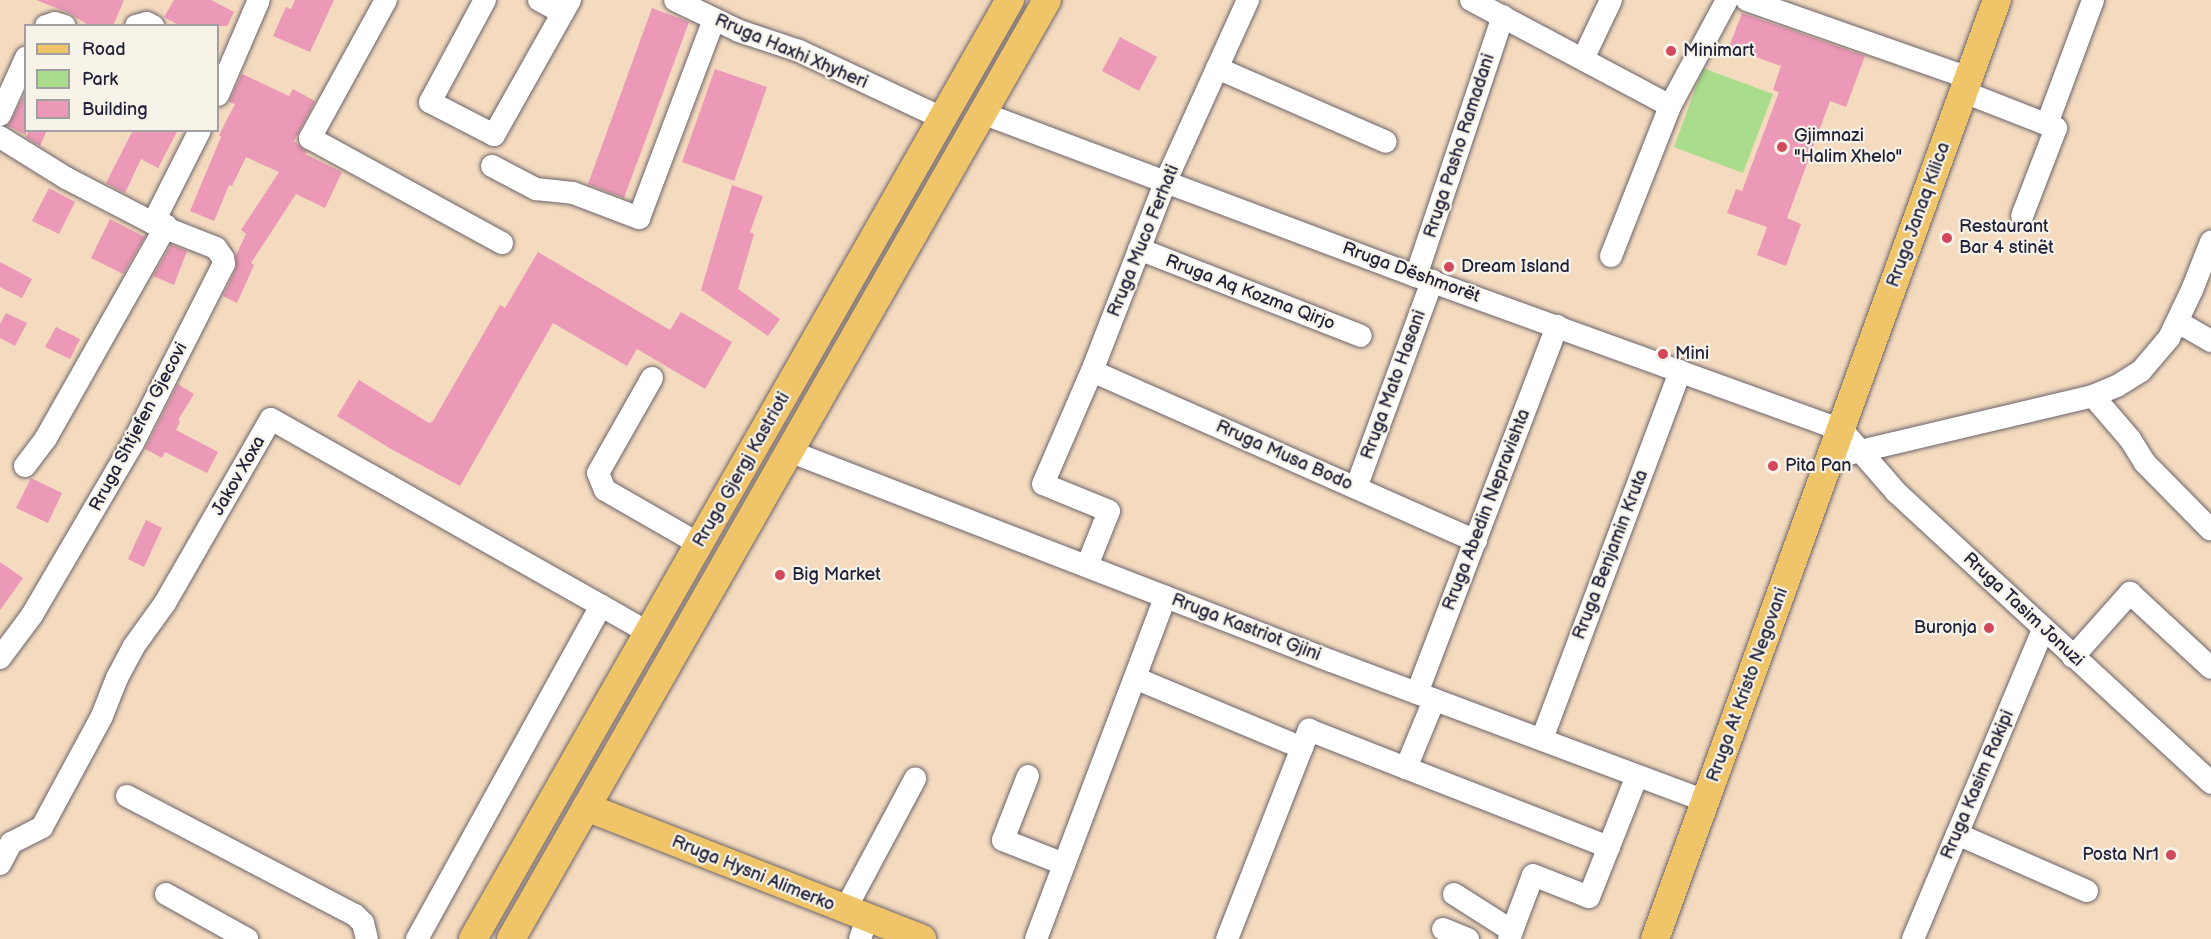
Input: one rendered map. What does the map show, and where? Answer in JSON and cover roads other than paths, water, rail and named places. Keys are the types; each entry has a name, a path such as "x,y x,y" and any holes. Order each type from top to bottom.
{"main road":[{"name":"Rruga Gjergj Kastrioti","path":"473,939 1010,0"},
{"name":"Rruga Gjergj Kastrioti","path":"511,939 1047,0"},
{"name":"Rruga Janaq Kilica","path":"1851,441 1966,85 1997,0"},
{"name":"Rruga At Kristo Negovani","path":"1654,939 1832,457 1851,441"},
{"name":"Rruga Hysni Alimerko","path":"586,807 857,923 922,939"}],"street":[{"path":"219,90 224,68 259,0"},
{"path":"386,0 310,138 502,243"},
{"path":"485,0 430,102 494,135 566,6 539,0"},
{"name":"Rruga Haxhi Xhyheri","path":"675,0 714,20 799,51 942,117"},
{"name":"Rruga Muco Ferhati","path":"1087,566 1109,511 1043,484 1092,371 1165,183 1248,0"},
{"path":"1471,0 1670,105"},
{"path":"1583,59 1611,0"},
{"path":"1611,256 1670,105 1727,0"},
{"path":"1747,0 1966,85 2056,128 2022,216"},
{"path":"2047,124 2093,0"},
{"name":"Rruga Pasho Ramadani","path":"1424,279 1503,16"},
{"path":"492,166 536,189 573,193 639,218 714,20"},
{"path":"0,115 24,62"},
{"path":"1218,68 1386,142"},
{"name":"Rruga Dëshmorët","path":"982,113 1424,279 1680,371 1851,441"},
{"path":"25,466 46,438 160,225 199,132"},
{"path":"0,136 66,178 160,225"},
{"name":"Rruga Shtjefen Gjecovi","path":"0,658 32,615 133,442 224,264 224,258 216,249 160,225"},
{"path":"1851,441 2093,396 2117,386 2141,371 2157,355 2178,322 2211,242"},
{"name":"Rruga Aq Kozma Qirjo","path":"1139,249 1361,336"},
{"name":"Rruga Mato Hasani","path":"1356,488 1424,279"},
{"path":"2178,322 2211,341"},
{"name":"Rruga Abedin Nepravishta","path":"1406,768 1425,697 1476,541 1557,326"},
{"name":"Rruga Musa Bodo","path":"1092,371 1476,541"},
{"name":"Rruga Benjamin Kruta","path":"1542,739 1680,371"},
{"path":"651,378 598,473 604,490 699,544"},
{"path":"2093,396 2130,439 2145,463 2210,529"},
{"name":"Jakov Xoxa","path":"0,864 11,843 42,826 102,716 117,678 134,646 165,603 272,419 648,632"},
{"name":"Rruga Tasim Jonuzi","path":"1851,441 1896,492 2211,783"},
{"name":"Rruga Kastriot Gjini","path":"789,451 1425,697 1705,801"},
{"path":"2073,657 2130,593 2211,668"},
{"path":"1036,939 1165,597"},
{"path":"417,939 601,605"},
{"name":"Rruga Kasim Rakipi","path":"1912,939 2043,630"},
{"path":"1135,678 1302,748"},
{"path":"1227,939 1309,730 1609,847"},
{"path":"1028,776 1003,840 1064,864"},
{"path":"1454,894 1510,935 1533,875 1589,897 1637,776"},
{"path":"857,923 915,779"},
{"path":"128,795 355,915 363,923 367,939"},
{"path":"1957,834 2087,891"},
{"path":"166,894 247,939"},
{"path":"1443,928 1468,939"}],"place":[{"name":"Minimart","path":"1671,51"},
{"name":"Gjimnazi \"Halim Xhelo\"","path":"1782,147"},
{"name":"Restaurant Bar 4 stinët","path":"1947,238"},
{"name":"Dream Island","path":"1449,267"},
{"name":"Mini","path":"1663,354"},
{"name":"Pita Pan","path":"1773,466"},
{"name":"Big Market","path":"780,575"},
{"name":"Buronja","path":"1989,628"},
{"name":"Posta Nr1","path":"2171,855"}]}
